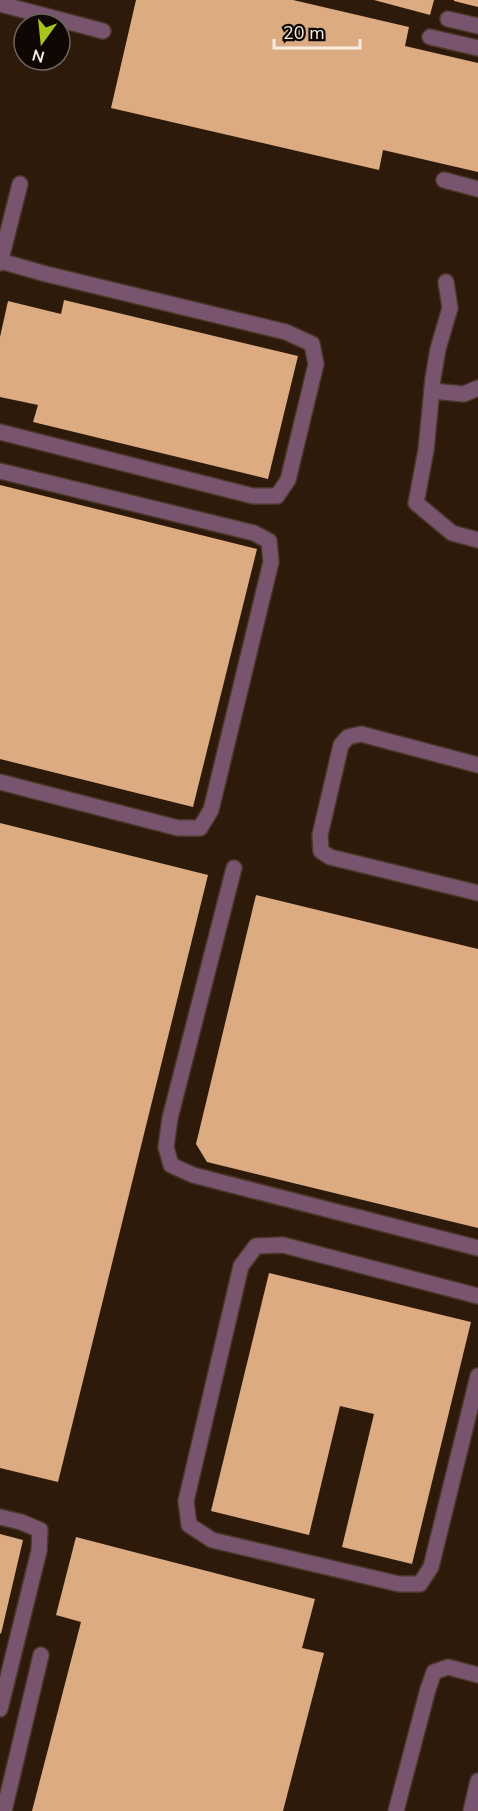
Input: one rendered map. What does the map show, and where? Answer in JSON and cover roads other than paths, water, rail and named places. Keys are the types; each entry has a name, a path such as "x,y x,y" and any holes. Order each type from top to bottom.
{"street":[{"path":"0,4 103,32"},
{"path":"448,19 478,26"},
{"path":"430,37 478,48"},
{"path":"444,180 478,189"},
{"path":"0,432 254,496 277,496 288,480 316,364 312,344 286,332 0,262 20,184"},
{"path":"446,282 450,308 438,349 426,450 416,503 452,533 478,540"},
{"path":"432,392 464,394 478,388"},
{"path":"0,471 254,533 269,541 271,562 211,810 200,828 178,828 0,782"},
{"path":"478,765 361,734 348,737 341,745 320,835 321,851 330,857 478,893"},
{"path":"234,868 170,1118 166,1147 171,1165 193,1175 478,1248"},
{"path":"478,1296 283,1245 256,1246 241,1266 186,1501 189,1525 212,1539 399,1584 420,1584 431,1567 478,1376"},
{"path":"0,1517 40,1530 39,1551 0,1709"},
{"path":"4,1811 41,1655"},
{"path":"396,1811 434,1672 448,1667 478,1675"},
{"path":"471,1811 478,1781"}]}
